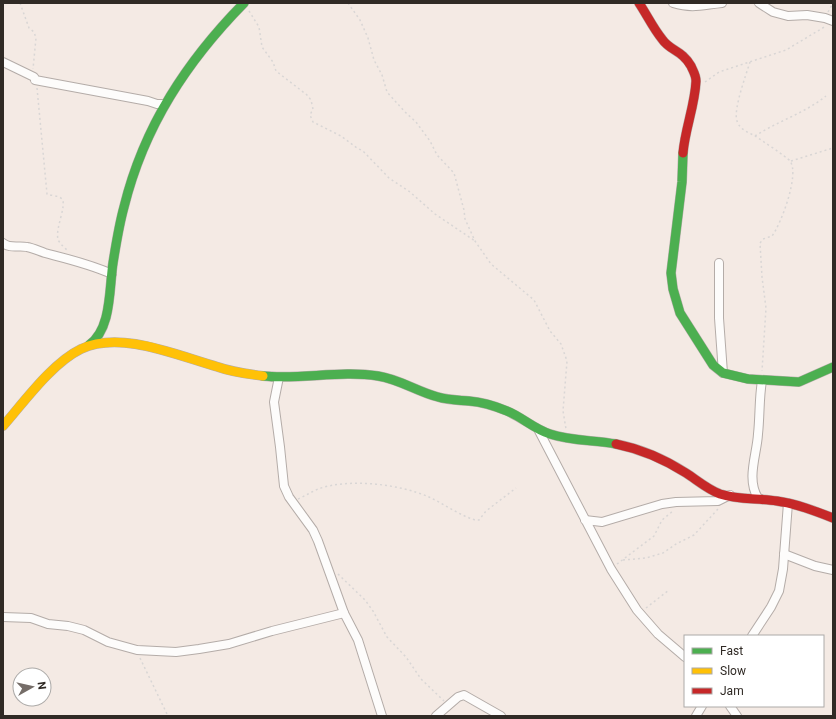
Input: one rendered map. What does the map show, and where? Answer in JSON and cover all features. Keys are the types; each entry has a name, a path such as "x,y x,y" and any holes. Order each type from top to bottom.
{"street":[{"path":"639,3 663,41 682,54 691,64 696,79 694,96 684,142 682,182 671,273 680,313 713,365 723,373 762,381 799,382 833,367"},
{"path":"673,3 690,7 722,3"},
{"path":"759,3 774,12 788,16 807,15 825,18 830,24"},
{"path":"89,346 97,338 105,319 118,237 128,190 139,157 163,104 181,75 202,48 224,22 246,5"},
{"path":"3,62 34,79 163,104"},
{"path":"3,243 11,247 28,247 94,266 112,274"},
{"path":"719,263 719,318 723,373"},
{"path":"3,426 25,399 71,355 89,346 108,342 138,345 158,349 236,372 279,377 346,374 379,376 400,381 433,396 450,400 471,401 503,410 522,418 539,430 550,435 567,439 609,442 650,454 684,471 715,492 788,503 833,518"},
{"path":"279,377 274,408 284,486 286,492 313,530 326,561 344,613 358,640 382,716"},
{"path":"762,381 753,477 755,493 758,498 762,499"},
{"path":"539,430 611,569 637,610 658,634 684,656"},
{"path":"585,520 602,522 651,507 686,502 713,502 730,495"},
{"path":"753,635 776,599 781,582 788,503"},
{"path":"591,532 602,522"},
{"path":"784,554 815,566 833,570"},
{"path":"3,617 31,618 48,624 68,626 84,630 108,642 137,650 176,652 229,644 272,631 344,613"},
{"path":"436,716 458,696 464,694 501,716"},
{"path":"696,716 701,707"},
{"path":"731,707 737,716"}],"path":[{"path":"20,3 29,28 34,32 36,38 34,53 34,79 37,87 48,195 57,196 62,199 63,203 58,226 58,240 69,253 72,260"},
{"path":"348,3 360,20 368,38 374,60 382,75 387,92 404,112 416,122 430,140 437,155 454,173 465,219 475,241 491,264 534,300 544,322 561,344 567,361 563,411 567,439"},
{"path":"246,5 259,27 262,47 273,62 276,71 302,90 311,100 313,109 310,115 313,122 341,136 363,151 389,178 410,192 435,214 475,241"},
{"path":"694,96 701,85 716,74 786,50 830,24"},
{"path":"750,62 741,90 736,115 738,125 791,162 793,168 787,204 774,234 771,237 763,239 760,243 766,308 762,381"},
{"path":"755,136 815,105 826,96"},
{"path":"791,162 833,148"},
{"path":"293,502 317,489 326,487 355,484 391,486 406,489 430,498 475,520 479,520 486,511 516,488"},
{"path":"611,569 654,537 662,520 686,502"},
{"path":"623,560 646,558 663,553 676,544 694,535 720,507"},
{"path":"335,570 365,600 373,611 387,637 406,657 422,679 448,705"},
{"path":"637,610 648,607 669,590"},
{"path":"137,650 168,716"}],"traffic: fast":[{"path":"89,345 102,329 106,319 116,242 124,207 143,149 170,96 186,72 223,25 244,3"},
{"path":"683,153 682,182 671,273 673,289 680,313 713,365 723,373 748,379 799,382 833,367"},
{"path":"263,376 292,377 335,374 364,374 378,376 442,398 479,402 498,407 544,432 574,439 616,444"}],"traffic: slow":[{"path":"3,426 49,373 70,355 81,349 97,344 114,342 131,343 168,351 229,370 263,376"}],"traffic: jam":[{"path":"639,3 665,43 684,57 691,66 695,75 695,90 683,153"},
{"path":"616,444 661,459 720,494 734,497 784,502 833,518"}]}
